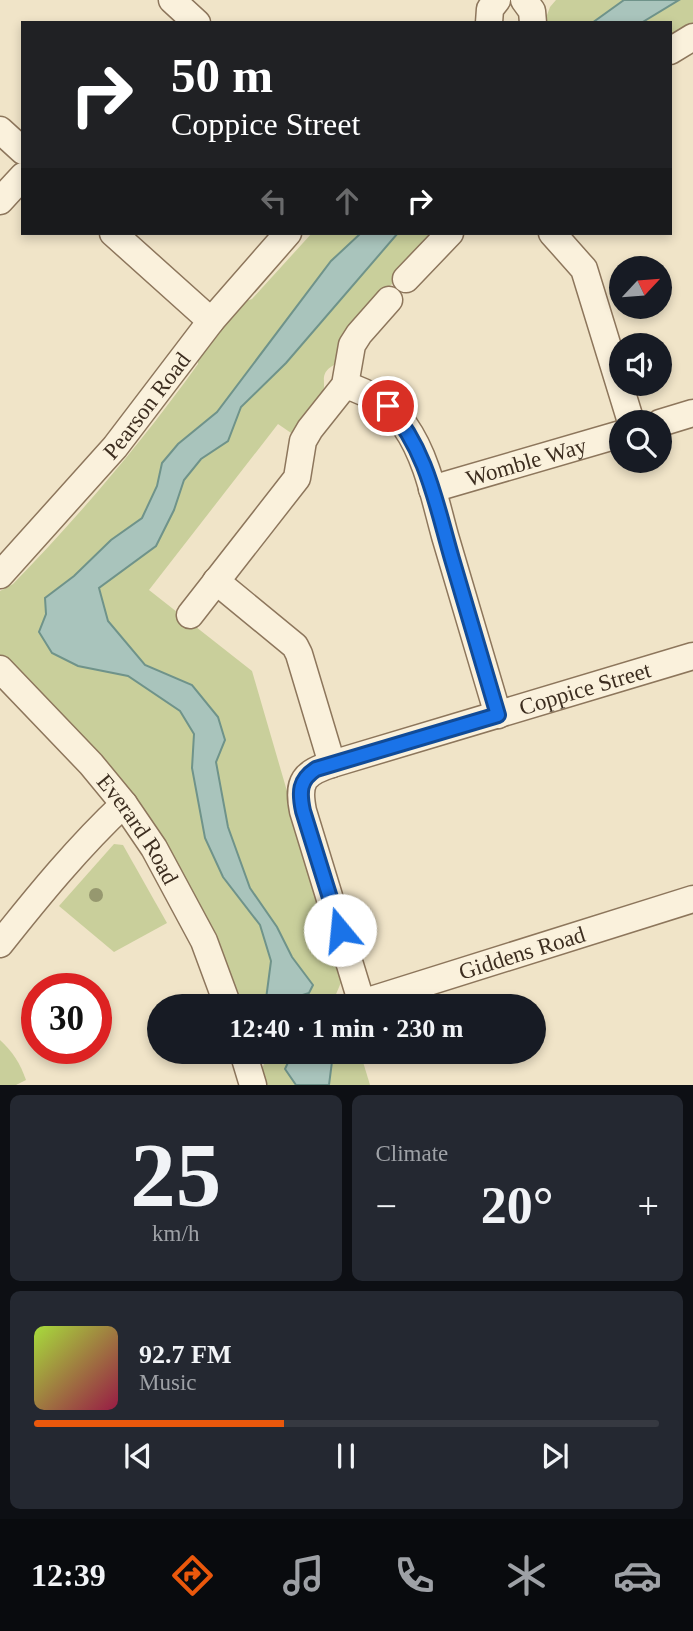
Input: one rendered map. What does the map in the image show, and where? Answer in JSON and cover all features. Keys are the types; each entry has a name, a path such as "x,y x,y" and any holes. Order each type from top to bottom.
{"street":[{"path":"172,0 195,21"},
{"path":"524,0 532,11 533,21"},
{"path":"534,21 544,0"},
{"path":"672,50 693,37"},
{"path":"0,130 21,149"},
{"path":"0,201 21,178"},
{"path":"115,235 211,321"},
{"name":"Pearson Road","path":"0,575 115,447 211,321 286,235"},
{"path":"406,279 448,235"},
{"path":"554,235 584,269 627,410"},
{"path":"190,615 296,478 303,441 345,385 352,345 389,300"},
{"path":"345,385 376,397 403,423 418,448 498,715"},
{"path":"672,419 693,413"},
{"name":"Womble Way","path":"432,489 609,437"},
{"path":"216,581 295,646 332,764"},
{"name":"Coppice Street","path":"354,994 300,796 303,781 309,774 332,764 693,656"},
{"name":"Everard Road","path":"2,674 53,723 124,804 154,848 194,919 224,994"},
{"path":"0,944 29,907 124,804"},
{"name":"Giddens Road","path":"392,994 693,899"},
{"path":"247,1064 253,1085"}],"green space":[{"path":"556,0 693,0 693,28 672,41 672,21 545,21"},
{"path":"310,235 441,235 375,301 342,361 333,365 325,374 321,397 294,435 278,424 149,590 252,671 342,980 336,994 235,994 221,957 0,658 0,591 13,584 133,450 198,364 198,354 243,302 252,299"},
{"path":"114,844 123,845 167,923 114,952 59,906"},
{"path":"0,1040 16,1058 26,1080 16,1085 0,1085"},
{"path":"264,1064 364,1064 370,1085 265,1085 261,1071"}],"water":[{"path":"624,0 679,0 644,21 595,21"},
{"path":"359,235 396,235 286,363 241,407 228,441 201,459 184,480 174,510 156,546 99,588 108,621 145,665 192,685 218,717 225,740 216,762 228,827 250,888 277,927 292,957 313,985 306,994 267,994 271,961 260,925 223,877 205,838 192,768 194,734 180,711 128,676 78,666 52,653 39,632 46,614 45,598 74,576 111,540 142,518 157,486 162,463 178,444 217,412 331,261"},
{"path":"287,1064 332,1064 329,1085 296,1085 285,1069"}],"route":[{"path":"340,930 303,811 300,796 303,781 316,769 498,715 418,448 403,423 388,406"}]}
